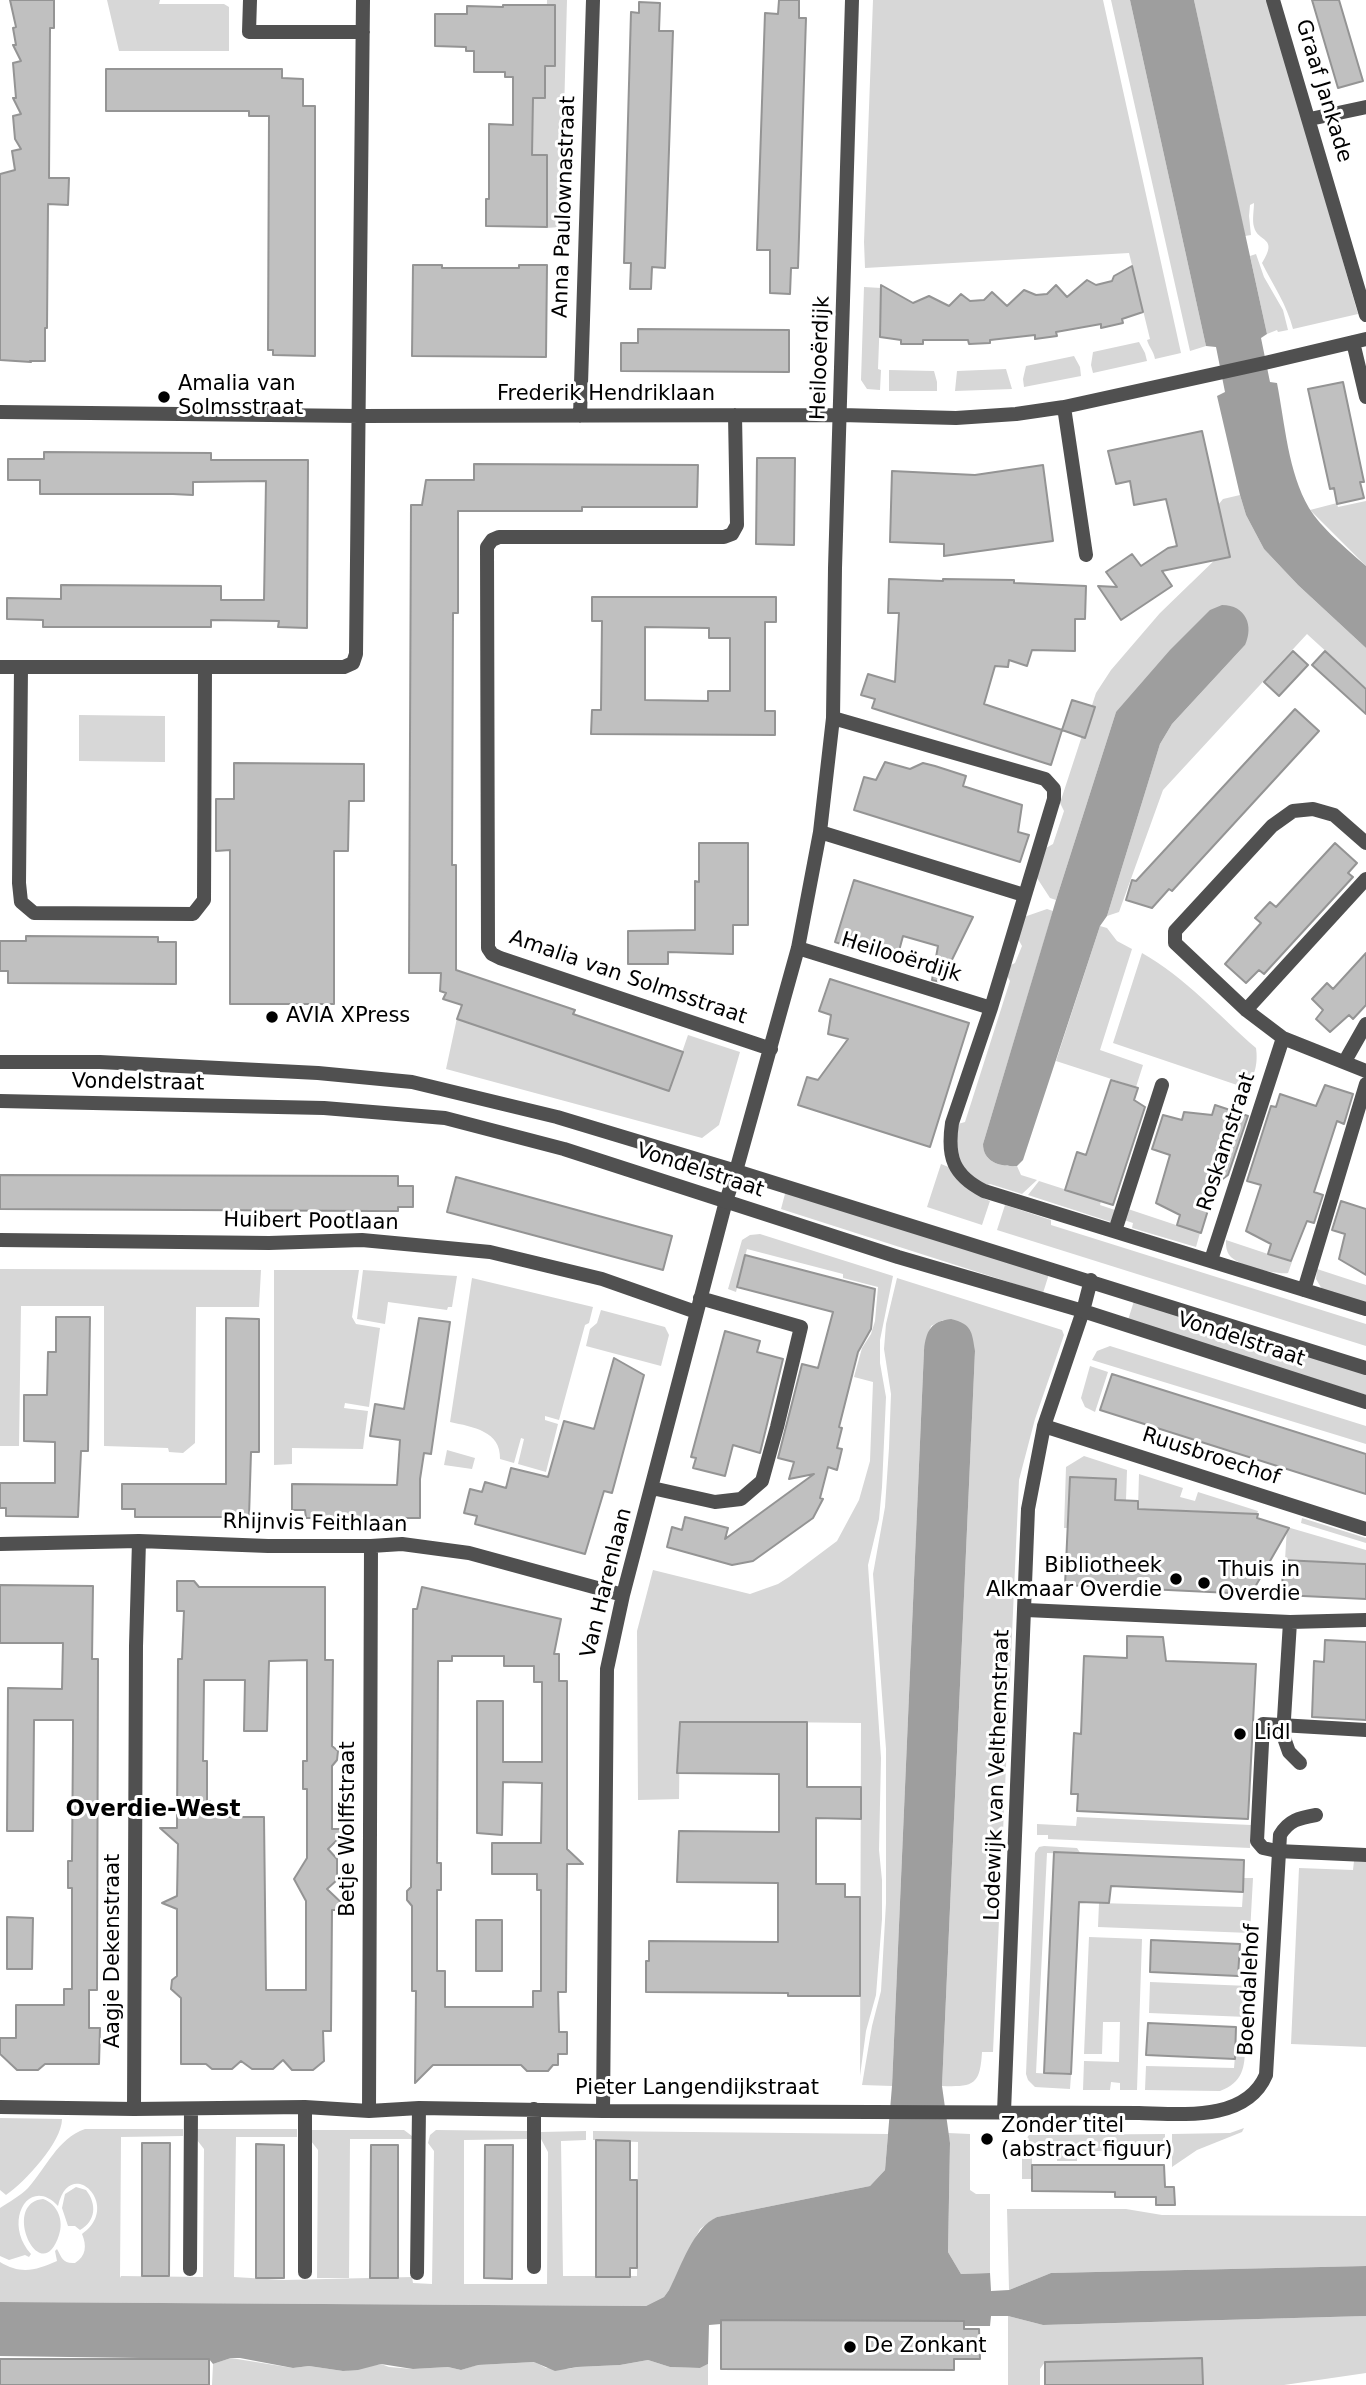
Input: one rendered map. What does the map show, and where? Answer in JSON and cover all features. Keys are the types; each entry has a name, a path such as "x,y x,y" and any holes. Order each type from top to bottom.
{"street":[{"path":"250,0 249,32 363,32"},
{"path":"0,667 345,667 354,663 363,0"},
{"name":"Anna Paulownastraat","path":"580,416 593,0"},
{"name":"Heilooërdijk","path":"726,1201 798,948 820,832 833,718 852,0"},
{"name":"Graaf Jankade","path":"1273,0 1366,316"},
{"path":"1310,119 1366,107"},
{"path":"1359,340 1366,397"},
{"name":"Frederik Hendriklaan","path":"0,412 359,416 841,415 956,418 1016,414 1064,407 1359,340"},
{"path":"1064,407 1086,555"},
{"name":"Amalia van Solmsstraat","path":"735,415 737,525 732,534 724,537 499,537 492,540 488,547 488,948 500,958 771,1049"},
{"path":"20,667 21,902 34,912 193,914 204,900 205,668"},
{"path":"833,718 1045,779 1054,789 1054,799 991,1008 952,1123 949,1143 955,1165 966,1182 984,1191 1366,1309"},
{"path":"1366,843 1334,815 1313,809 1293,811 1272,826 1174,931 1175,943 1247,1010 1283,1038 1366,1071"},
{"path":"820,832 1024,895"},
{"path":"1247,1010 1366,879"},
{"name":"Heilooërdijk","path":"798,948 991,1008"},
{"path":"1345,1061 1366,1024"},
{"name":"Roskamstraat","path":"1211,1260 1283,1038"},
{"name":"Vondelstraat","path":"0,1062 100,1062 291,1071 412,1082 557,1117 1091,1280 1366,1368"},
{"path":"1115,1231 1162,1084"},
{"path":"1304,1290 1366,1084"},
{"name":"Vondelstraat","path":"0,1101 324,1108 445,1118 564,1149 898,1257 1083,1311 1366,1402"},
{"name":"Van Harenlaan","path":"603,2111 607,1669 623,1595 726,1201"},
{"name":"Huibert Pootlaan","path":"0,1240 269,1243 362,1240 490,1252 698,1305 801,1327 761,1481 741,1499 715,1502 652,1488"},
{"name":"Lodewijk van Velthemstraat","path":"1004,2112 1028,1509 1044,1426 1091,1280"},
{"name":"Ruusbroechof","path":"1044,1426 1366,1529"},
{"name":"Rhijnvis Feithlaan","path":"0,1544 139,1541 371,1546 402,1544 469,1553 623,1595"},
{"name":"Aagje Dekenstraat","path":"134,2109 139,1541"},
{"name":"Betje Wolffstraat","path":"369,2111 371,1546"},
{"path":"1026,1610 1290,1622 1366,1620"},
{"path":"1290,1622 1282,1725 1289,1752 1300,1763"},
{"path":"1366,1730 1263,1724 1257,1841 1263,1848 1278,1851 1366,1855"},
{"name":"Boendalehof","path":"955,2112 1216,2111 1237,2105 1253,2095 1261,2087 1266,2074 1280,1835 1286,1825 1298,1818 1316,1815"},
{"name":"Pieter Langendijkstraat","path":"0,2107 955,2112"},
{"path":"304,2272 305,2107"},
{"path":"417,2273 419,2108"},
{"path":"190,2269 191,2109"},
{"path":"534,2109 534,2267"}],"shaded area":[{"path":"107,0 160,0 159,4 224,4 229,7 229,51 119,51"},
{"path":"547,0 567,0 561,227 546,228 548,156 531,155 533,98 545,98"},
{"path":"873,0 1103,0 1181,353 1155,359 1147,340 1150,339 1129,253 865,268"},
{"path":"1111,0 1130,0 1206,346 1190,351"},
{"path":"1130,0 1194,0 1267,334 1261,338 1270,382 1277,383 1296,479 1309,508 1327,531 1366,566 1366,648 1298,585 1264,549 1246,515 1217,396 1225,392 1216,347 1206,346"},
{"path":"1194,0 1268,0 1358,314 1293,329 1262,263 1268,244 1254,227 1254,203 1250,205 1251,235 1245,236"},
{"path":"1256,254 1264,277 1283,310 1288,330 1267,334 1250,256"},
{"path":"864,287 881,288 878,369 881,370 880,390 867,389 861,380"},
{"path":"1139,342 1147,361 1093,373 1093,352"},
{"path":"1074,356 1081,376 1024,387 1026,366"},
{"path":"1006,369 1012,389 955,391 957,371"},
{"path":"889,370 934,371 937,391 889,391"},
{"path":"1240,495 1246,515 1264,549 1298,585 1366,648 1366,688 1307,634 1163,790 1119,912 1107,916 1160,744 1172,724 1245,645 1116,712 1056,900 1050,898 1037,878 1046,848 1053,844 1064,811 1060,803 1096,693 1111,670 1160,613 1222,553 1218,505 1223,499"},
{"path":"1366,501 1366,566 1310,510 1337,503 1338,507"},
{"path":"1222,605 1237,609 1246,618 1248,638 1245,645 1172,724 1160,744 1107,916 1100,926 1023,1160 1017,1166 994,1162 986,1156 983,1144 1116,712 1170,650 1210,610"},
{"path":"79,715 165,716 165,762 79,761"},
{"path":"1047,909 1053,911 983,1144 990,1160 1005,1166 1017,1166 1021,1175 1037,1180 1022,1194 990,1184 986,1186 963,1166 957,1146 958,1124 965,1122 1010,981 1006,974 1009,966 1015,963 1022,946 1017,937 1024,917"},
{"path":"1100,926 1107,928 1117,941 1132,949 1100,1050 1143,1065 1136,1087 1056,1061"},
{"path":"1142,953 1187,985 1256,1048 1255,1069 1251,1079 1243,1087 1113,1043"},
{"path":"457,1018 669,1090 688,1035 740,1052 719,1125 702,1138 446,1069"},
{"path":"941,1164 951,1168 990,1201 982,1225 927,1207"},
{"path":"1039,1181 1101,1201 1100,1205 1115,1210 1111,1222 1028,1195"},
{"path":"786,1190 1049,1274 1043,1293 781,1209"},
{"path":"1005,1205 1051,1220 1051,1225 1366,1324 1366,1346 997,1230"},
{"path":"1128,1209 1200,1233 1196,1247 1132,1228 1133,1223 1124,1220"},
{"path":"760,1234 893,1276 880,1340 880,1363 886,1397 882,1487 879,1519 868,1565 881,1758 879,1850 882,1919 876,1995 866,2031 860,2076 861,1723 680,1721 679,1799 638,1800 637,1631 653,1570 750,1594 778,1584 837,1541 859,1500 870,1461 873,1382 854,1377 862,1348 875,1321 878,1287 843,1278 843,1274 747,1249 736,1292 728,1289 742,1240 750,1235"},
{"path":"1226,1240 1292,1262 1288,1273 1257,1269 1240,1263 1230,1256"},
{"path":"0,1269 261,1270 259,1307 196,1307 195,1443 183,1453 169,1452 168,1448 104,1446 104,1306 21,1306 19,1446 0,1446"},
{"path":"1317,1269 1366,1285 1366,1303 1322,1289 1316,1279"},
{"path":"274,1270 359,1270 352,1317 356,1324 380,1328 369,1407 345,1403 344,1408 368,1411 363,1449 292,1448 292,1464 274,1465"},
{"path":"363,1270 457,1276 452,1307 447,1310 388,1302 385,1324 357,1319"},
{"path":"472,1278 593,1307 589,1323 585,1325 559,1420 545,1416 545,1420 558,1424 546,1472 518,1464 524,1439 521,1438 514,1463 500,1459 496,1442 491,1436 450,1422"},
{"path":"897,1278 1062,1330 1064,1335 1035,1419 1019,1480 993,2052 982,2052 977,2078 961,2086 942,2086 975,1351 943,1320 931,1326 924,1350 892,2086 862,2085 881,1991 886,1903 886,1749 873,1574 885,1507 889,1448 891,1394 884,1349 886,1324"},
{"path":"1134,1301 1366,1374 1366,1395 1128,1320"},
{"path":"601,1310 665,1327 669,1335 661,1366 586,1346 590,1329 597,1323"},
{"path":"951,1319 963,1323 970,1330 975,1351 942,2086 950,2143 948,2252 961,2274 990,2273 991,2291 1009,2290 1051,2273 1366,2266 1366,2316 1043,2325 1008,2316 991,2316 990,2326 964,2326 963,2321 721,2320 721,2324 709,2325 708,2364 700,2368 670,2367 648,2360 555,2371 534,2362 478,2365 461,2370 448,2367 413,2369 381,2364 343,2371 309,2366 293,2368 240,2358 213,2364 209,2359 0,2356 0,2302 646,2306 664,2297 694,2239 717,2217 870,2186 885,2170 892,2086 924,1350 931,1328 939,1322"},
{"path":"1110,1346 1366,1426 1366,1444 1092,1360 1097,1351"},
{"path":"1090,1366 1108,1372 1095,1412 1085,1407 1081,1398"},
{"path":"447,1450 475,1458 472,1469 444,1465"},
{"path":"1084,1456 1127,1470 1126,1500 1115,1500 1116,1479 1070,1477 1067,1528 1064,1528 1066,1467"},
{"path":"1139,1474 1183,1488 1180,1497 1195,1501 1198,1492 1258,1511 1257,1514 1138,1508"},
{"path":"1302,1518 1366,1538 1366,1543 1301,1523"},
{"path":"1287,1527 1366,1550 1366,1563 1285,1560"},
{"path":"1077,1817 1251,1825 1250,1848 1048,1839 1048,1835 1037,1835 1037,1824 1076,1826"},
{"path":"1039,1847 1077,1848 1081,1854 1047,1853 1036,2073 1071,2075 1070,2089 1035,2087 1026,2074 1035,1853"},
{"path":"1354,1861 1366,1862 1366,2047 1291,2044 1299,1868 1353,1870"},
{"path":"1244,1878 1253,1878 1250,1933 1098,1927 1099,1903 1242,1907"},
{"path":"1089,1937 1142,1939 1137,2090 1120,2090 1120,2083 1111,2082 1110,2090 1083,2090 1084,2061 1119,2062 1120,2022 1103,2022 1102,2054 1084,2054"},
{"path":"1150,1982 1249,1986 1247,2017 1149,2013"},
{"path":"1236,2044 1245,2045 1243,2067 1238,2079 1228,2087 1220,2091 1145,2090 1146,2066 1234,2068"},
{"path":"0,2118 62,2119 56,2139 49,2150 23,2181 6,2195 0,2190"},
{"path":"1244,2128 1242,2132 1197,2150 1172,2167 1172,2134 1230,2133"},
{"path":"85,2129 183,2129 183,2136 121,2137 120,2278 203,2277 204,2149 197,2140 197,2129 297,2129 297,2137 236,2137 234,2277 284,2280 412,2277 413,2283 432,2284 434,2151 428,2143 430,2135 436,2130 527,2131 527,2139 464,2140 464,2284 547,2284 548,2152 541,2139 541,2132 586,2131 586,2140 561,2141 563,2276 637,2276 638,2142 593,2140 593,2131 888,2134 885,2170 870,2186 717,2217 700,2229 664,2297 646,2306 0,2302 0,2262 15,2269 29,2270 57,2261 57,2249 63,2260 68,2262 75,2263 83,2254 85,2243 82,2234 93,2223 97,2211 96,2199 90,2190 82,2185 73,2184 64,2191 58,2206 47,2198 37,2196 29,2199 23,2206 19,2229 31,2254 29,2257 25,2255 9,2260 0,2256 0,2208 28,2188 67,2139"},
{"path":"311,2130 404,2130 412,2136 412,2139 350,2139 349,2278 317,2278 318,2150 311,2141"},
{"path":"948,2133 970,2134 970,2190 976,2194 990,2194 990,2273 961,2274 948,2252"},
{"path":"1165,2134 1165,2151 1077,2151 1077,2161 1057,2161 1057,2150 1032,2149 1032,2179 1022,2179 1022,2144 1029,2135"},
{"path":"76,2187 86,2190 93,2206 92,2217 80,2230 75,2226 68,2226 62,2208 65,2194"},
{"path":"43,2199 56,2209 61,2224 51,2250 43,2254 28,2240 24,2227 25,2214 31,2204"},
{"path":"1007,2209 1126,2209 1162,2215 1366,2216 1366,2266 1051,2273 1009,2290"},
{"path":"1008,2316 1043,2325 1366,2316 1366,2373 1284,2385 1203,2385 1203,2358 1045,2362 1040,2369 1040,2385 1008,2385"},
{"path":"231,2358 293,2368 309,2366 343,2371 381,2364 413,2369 448,2367 461,2370 477,2365 535,2362 546,2368 568,2369 648,2360 670,2367 700,2368 708,2364 708,2385 212,2385 213,2364"}],"building":[{"path":"10,0 54,0 54,28 50,28 49,178 69,178 68,205 48,204 45,361 0,360 0,174 15,170 12,151 21,149 15,139 13,116 21,114 13,98 16,98 13,63 21,61 13,45 16,45 13,28 16,27"},
{"path":"779,0 799,0 799,18 806,18 798,268 791,268 790,294 770,293 770,250 757,250 765,13 778,14"},
{"path":"1312,0 1339,0 1363,81 1338,88"},
{"path":"639,2 660,3 659,31 673,31 665,268 652,267 651,289 630,289 631,263 624,263 631,12 639,13"},
{"path":"555,5 555,66 545,66 545,98 533,98 532,155 547,155 547,227 486,226 486,199 489,199 489,124 513,125 513,77 505,77 505,72 474,72 474,51 466,51 466,47 435,46 435,14 467,14 467,6"},
{"path":"106,69 282,69 282,78 303,79 303,106 315,106 315,356 273,355 273,350 268,350 269,116 249,116 249,111 106,111"},
{"path":"413,265 442,265 442,268 519,268 519,265 547,265 546,357 412,356"},
{"path":"1132,266 1143,312 1122,319 1123,323 1056,332 1057,336 1035,339 1035,335 990,340 990,343 923,340 923,344 901,344 901,340 880,337 881,285 913,303 929,296 949,306 961,294 970,301 984,300 992,292 1007,306 1024,290 1036,295 1047,294 1056,285 1067,297 1087,280 1096,285 1112,281 1114,276"},
{"path":"638,329 789,330 789,372 621,371 621,343 638,343"},
{"path":"1343,382 1364,482 1360,482 1364,498 1337,504 1334,488 1330,489 1308,389"},
{"path":"1202,431 1230,557 1162,571 1172,586 1121,620 1098,586 1117,587 1106,572 1132,554 1141,566 1168,548 1177,546 1166,499 1134,505 1130,481 1116,484 1108,451"},
{"path":"44,452 211,453 211,460 308,460 307,628 278,627 279,621 211,620 211,627 43,627 43,620 7,619 7,598 61,599 61,585 221,586 221,600 264,600 266,481 193,482 193,495 40,494 40,480 8,480 8,459 44,459"},
{"path":"757,458 795,458 794,545 756,544"},
{"path":"474,464 698,465 697,507 458,511 458,613 453,613 452,865 456,865 456,970 575,1010 573,1014 683,1052 669,1091 457,1019 462,1005 443,999 446,993 440,991 441,973 409,973 411,505 422,505 426,480 474,480"},
{"path":"1043,465 1053,541 944,556 944,544 890,542 892,471 975,475"},
{"path":"889,579 1014,580 1014,583 1086,586 1085,619 1075,619 1075,651 1032,650 1027,666 1009,660 1008,667 995,666 984,704 1062,730 1051,765 872,708 875,699 861,695 868,674 895,682 899,613 888,613"},
{"path":"592,597 776,597 776,622 765,622 765,711 775,711 775,735 591,734 592,710 601,710 602,621 592,621","holes":["645,627 709,628 709,638 730,638 730,691 708,691 708,701 645,700"]},
{"path":"1293,651 1308,665 1279,696 1264,682"},
{"path":"1325,651 1366,689 1366,714 1312,665"},
{"path":"1072,700 1095,707 1085,738 1062,730"},
{"path":"1295,709 1319,731 1172,891 1169,889 1152,908 1126,900 1132,880 1136,881"},
{"path":"885,762 910,769 923,763 935,766 966,776 963,786 1022,805 1018,832 1029,835 1020,862 854,810 864,777 876,780"},
{"path":"234,763 364,764 364,801 349,801 348,851 334,851 334,1004 230,1004 230,850 216,851 216,799 234,799"},
{"path":"699,843 748,843 748,925 733,925 733,954 668,952 668,964 628,964 628,931 695,930 695,881 699,882"},
{"path":"1335,843 1357,863 1348,873 1353,877 1264,974 1259,970 1246,983 1225,964 1261,923 1255,918 1270,902 1276,907"},
{"path":"854,880 973,917 941,982 932,980 938,946 903,936 896,962 835,942"},
{"path":"26,936 158,937 158,942 176,942 176,984 8,983 8,971 0,971 0,941 26,941"},
{"path":"1366,953 1366,1005 1353,1019 1349,1015 1330,1032 1316,1019 1323,1010 1312,999 1327,983 1333,989"},
{"path":"830,979 969,1023 930,1147 798,1105 807,1077 818,1080 848,1039 828,1034 831,1015 819,1011"},
{"path":"1111,1080 1138,1088 1134,1100 1145,1107 1113,1205 1065,1190 1077,1152 1086,1155"},
{"path":"1325,1085 1353,1094 1344,1124 1337,1121 1314,1192 1323,1195 1314,1223 1307,1221 1291,1261 1268,1254 1271,1244 1246,1231 1261,1185 1247,1181 1271,1106 1276,1107 1280,1094 1316,1106"},
{"path":"1215,1105 1248,1116 1228,1175 1216,1184 1201,1233 1177,1225 1180,1215 1156,1203 1170,1155 1152,1149 1163,1115 1182,1120 1184,1112 1212,1115"},
{"path":"0,1175 398,1176 398,1186 413,1186 413,1207 398,1207 398,1211 0,1209"},
{"path":"456,1177 672,1236 663,1270 447,1212"},
{"path":"1341,1201 1366,1209 1366,1275 1339,1259 1345,1234 1332,1230"},
{"path":"745,1255 875,1289 871,1329 858,1352 839,1427 842,1428 837,1448 842,1449 837,1470 828,1467 820,1498 823,1499 813,1518 753,1561 732,1565 667,1547 672,1527 682,1530 685,1517 728,1528 725,1539 814,1474 789,1479 794,1462 778,1458 802,1364 818,1368 833,1312 737,1287"},
{"path":"56,1317 90,1317 88,1451 81,1451 78,1517 6,1516 6,1508 0,1508 0,1483 55,1483 55,1442 24,1441 24,1395 47,1395 48,1352 56,1352"},
{"path":"226,1318 259,1319 259,1452 251,1452 249,1517 135,1517 135,1509 122,1509 122,1484 226,1484"},
{"path":"419,1318 450,1322 431,1454 424,1453 420,1479 420,1518 306,1518 305,1510 292,1510 292,1484 397,1485 400,1440 370,1436 375,1404 404,1409"},
{"path":"725,1331 760,1341 757,1352 783,1359 760,1453 733,1445 725,1476 693,1468 696,1458 691,1457"},
{"path":"614,1358 644,1375 612,1493 604,1491 585,1554 475,1524 477,1516 464,1513 470,1489 482,1492 485,1482 506,1488 511,1468 548,1477 564,1421 594,1429"},
{"path":"1112,1374 1366,1454 1366,1494 1100,1410"},
{"path":"1070,1477 1116,1479 1115,1500 1138,1501 1138,1509 1258,1514 1257,1518 1289,1528 1251,1594 1065,1585"},
{"path":"1283,1560 1366,1564 1366,1599 1282,1595"},
{"path":"177,1581 194,1581 199,1587 325,1587 325,1660 333,1660 332,1746 338,1751 337,1760 332,1766 332,1829 348,1829 328,1849 337,1859 337,1880 327,1889 349,1910 332,1910 331,2031 323,2031 324,2061 313,2070 292,2070 283,2060 273,2069 252,2069 241,2061 232,2069 212,2069 206,2064 181,2064 181,1998 171,1989 172,1980 177,1976 177,1909 162,1903 177,1896 178,1844 160,1828 177,1828 178,1659 182,1659 184,1611 177,1611","holes":["307,1660 307,1761 303,1761 303,1789 307,1789 307,1858 294,1879 306,1901 306,1990 266,1990 264,1817 210,1817 210,1801 207,1801 207,1761 203,1761 204,1680 245,1680 244,1731 267,1731 269,1661"]},
{"path":"0,1585 93,1586 92,1659 98,1659 97,1990 89,1990 89,2028 100,2028 99,2064 45,2064 38,2070 17,2070 0,2054 0,2038 16,2038 16,2005 64,2005 64,1989 72,1989 72,1888 68,1888 68,1861 72,1861 73,1720 34,1720 33,1831 7,1831 8,1688 62,1689 63,1643 0,1643"},
{"path":"422,1587 561,1619 554,1654 559,1654 559,1681 567,1681 567,1849 583,1864 567,1864 566,1992 558,1992 559,2032 567,2032 567,2054 558,2054 558,2065 553,2065 548,2071 527,2071 521,2065 433,2065 415,2083 416,1991 412,1991 412,1906 407,1900 407,1891 411,1887 413,1609 417,1609","holes":["452,1656 504,1656 504,1666 534,1666 534,1682 542,1682 542,1762 503,1762 503,1701 477,1701 477,1833 502,1835 503,1782 542,1783 541,1843 492,1843 492,1874 537,1874 537,1890 541,1890 541,1991 533,1991 533,2007 445,2007 445,1971 437,1971 437,1890 441,1890 441,1863 437,1863 438,1661 452,1661"]},
{"path":"1127,1636 1163,1637 1166,1661 1256,1664 1248,1819 1077,1811 1078,1794 1071,1794 1074,1733 1081,1734 1084,1656 1127,1658"},
{"path":"1325,1640 1366,1642 1366,1720 1312,1717 1314,1661 1324,1662"},
{"path":"680,1722 807,1722 807,1787 861,1787 861,1819 816,1818 816,1884 845,1884 845,1897 860,1897 860,1996 646,1992 649,1941 778,1942 778,1883 677,1882 679,1831 779,1832 779,1774 677,1773"},
{"path":"1054,1852 1244,1860 1243,1892 1111,1886 1109,1903 1079,1902 1071,2074 1044,2073"},
{"path":"7,1917 33,1918 32,1969 7,1969"},
{"path":"476,1920 502,1920 502,1971 476,1971"},
{"path":"1151,1940 1240,1944 1238,1976 1150,1972"},
{"path":"1148,2023 1236,2027 1235,2059 1146,2055"},
{"path":"596,2140 630,2141 630,2180 637,2180 637,2268 630,2268 630,2277 596,2277"},
{"path":"142,2143 170,2143 169,2276 142,2276"},
{"path":"256,2144 284,2145 284,2278 256,2278"},
{"path":"371,2145 398,2145 398,2278 370,2278"},
{"path":"485,2145 513,2145 512,2279 484,2278"},
{"path":"1032,2165 1164,2165 1165,2187 1174,2187 1175,2205 1156,2205 1156,2197 1115,2197 1115,2192 1032,2191"},
{"name":"De Zonkant","path":"721,2320 964,2321 964,2329 979,2329 980,2359 954,2359 954,2370 721,2369"},
{"path":"1202,2358 1203,2385 1045,2385 1045,2362"},
{"path":"0,2359 209,2359 209,2385 0,2385"}],"place":[{"name":"Amalia van Solmsstraat","path":"164,397"},
{"name":"AVIA XPress","path":"272,1017"},
{"name":"Bibliotheek Alkmaar Overdie","path":"1176,1579"},
{"name":"Thuis in Overdie","path":"1204,1583"},
{"name":"Lidl","path":"1240,1734"},
{"name":"Zonder titel (abstract figuur)","path":"987,2139"},
{"name":"De Zonkant","path":"850,2347"}],"district":[{"name":"Overdie-West","path":"153,1810"}]}
